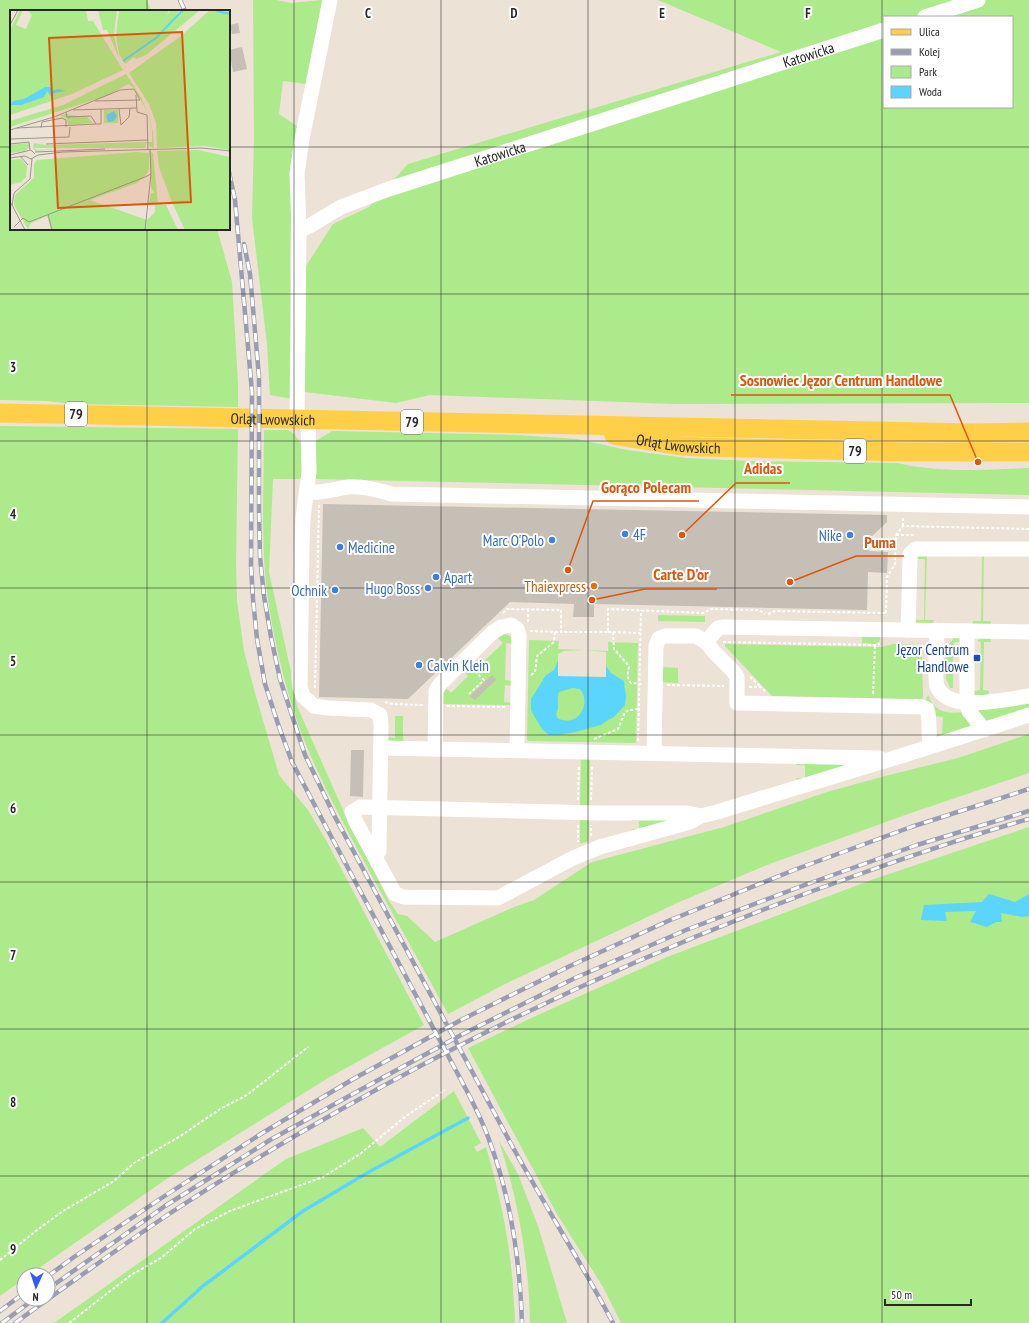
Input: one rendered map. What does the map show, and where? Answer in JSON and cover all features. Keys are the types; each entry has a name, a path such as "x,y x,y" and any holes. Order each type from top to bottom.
{"main road":[{"name":"Orląt Lwowskich","path":"0,413 966,433 1029,432"},
{"name":"Orląt Lwowskich","path":"546,425 682,446 906,452 1029,452"}],"lane":[{"path":"330,0 302,139 297,173 302,419 309,472 303,518 300,687 303,696 314,706 371,710 380,715 381,748 378,850 374,854"},
{"path":"928,16 978,0"},
{"name":"Katowicka","path":"299,231 341,207 389,189 883,30"},
{"path":"307,492 314,493 350,487 366,488 392,494 1029,506"},
{"path":"908,630 910,554 916,548 1029,549"},
{"path":"435,749 436,691 440,684 492,633 502,627 511,625 517,629 519,635 518,750"},
{"path":"706,642 718,628 723,627 1029,632"},
{"path":"937,630 937,685 947,697 968,703 1029,696"},
{"path":"968,631 969,711 984,730"},
{"path":"654,753 656,646 659,638 665,636 696,636 706,642 733,671 738,686 737,703 922,707 927,709 929,714 928,739 931,746"},
{"path":"701,816 687,813 360,807 352,812 395,894 404,897 498,898 573,858 600,847 690,822 701,816 894,758 984,730 1029,714"},
{"path":"381,748 894,758"}],"path":[{"path":"315,688 319,503 322,500"},
{"path":"903,526 904,512"},
{"path":"608,632 608,609 704,612 711,609 759,610 766,615 775,611 886,613 887,577"},
{"path":"502,614 507,609 561,610 561,632"},
{"path":"528,610 528,624"},
{"path":"638,745 641,610"},
{"path":"722,647 721,642 875,645 886,642 886,629"},
{"path":"528,631 640,633"},
{"path":"527,678 535,672 536,656 554,642 555,631"},
{"path":"613,632 614,649 628,665 628,680 631,683 761,687"},
{"path":"873,699 875,645"},
{"path":"464,661 484,680 469,694"},
{"path":"745,672 766,692"},
{"path":"383,702 393,704 436,706 518,707"},
{"path":"579,846 578,844 584,812 586,752 593,740 618,729 625,712 639,709"},
{"path":"586,752 584,812 590,842"},
{"path":"0,1260 63,1211 114,1181 134,1163 179,1137 220,1109 247,1095 308,1047"},
{"path":"69,1323 131,1275 161,1258 195,1229 230,1211 323,1177 360,1154 406,1116 445,1090"}],"green space":[{"path":"0,0 147,0 151,10 10,10 10,230 217,230 232,282 238,407 74,404 47,401 0,400"},
{"path":"253,0 276,0 291,3 322,0 307,84 283,81 279,114 300,128 292,175 290,260 292,399 270,395 267,344 252,218 254,138"},
{"path":"658,0 1029,0 1029,403 675,404 430,395 396,403 305,392 306,266 333,224 369,207 408,164 781,52"},
{"path":"0,426 238,429 236,563 237,601 244,651 279,775 308,810 326,840 424,1025 328,1078 165,1180 40,1267 16,1267 16,1285 0,1296"},
{"path":"264,430 288,430 294,434 302,445 304,479 273,479 269,572 297,706 347,819 389,901 398,914 407,916 435,942 514,907 534,900 592,862 724,827 827,792 958,758 1029,734 1029,773 905,815 767,865 677,903 505,984 448,1014 329,796 305,742 293,709 276,646 268,599 263,536"},
{"path":"332,431 516,435 577,439 627,450 686,458 750,461 897,463 946,470 1029,468 1029,495 316,479 316,441"},
{"path":"927,555 925,620 934,620 932,625 918,626 915,620 924,620 925,559 917,559 917,556"},
{"path":"982,556 984,556 983,621 991,621 990,626 973,625 973,621 981,621"},
{"path":"658,615 705,616 705,622 658,621"},
{"path":"504,634 510,636 514,644 506,643 505,680 513,681 513,686 505,685 504,702 513,703 512,705 442,704 442,692 445,687 451,693 468,676 463,670 472,661 479,666 503,643 497,637"},
{"path":"862,635 880,635 880,641 875,644 862,643"},
{"path":"988,636 991,639 991,642 984,642 983,690 989,691 989,693 987,695 975,696 973,691 980,690 981,642 978,640"},
{"path":"960,637 960,642 954,642 953,662 946,662 950,643 954,638"},
{"path":"529,640 559,641 558,649 608,651 608,642 638,643 636,743 528,741"},
{"path":"725,644 881,647 893,644 918,645 922,652 923,698 772,696 725,646"},
{"path":"661,667 678,668 678,683 661,682"},
{"path":"946,667 953,667 953,688 950,688 946,678"},
{"path":"928,695 934,706 942,711 953,713 965,712 975,726 937,738 934,734 942,734 943,717 934,716 923,702 926,700"},
{"path":"1029,702 1029,708 987,721 982,718 976,710"},
{"path":"395,716 403,716 403,742 388,742 386,737 395,738"},
{"path":"581,757 590,757 589,807 580,806"},
{"path":"798,762 858,763 797,781 796,778 805,778 805,765 796,765"},
{"path":"580,817 589,817 588,841 581,844 580,842"},
{"path":"633,818 673,820 633,832 631,829 639,829 639,821 631,821"},
{"path":"1029,827 1029,1323 621,1323 603,1287 557,1214 468,1048 667,957 874,879"},
{"path":"454,1091 481,1143 474,1147 477,1152 486,1147 491,1164 500,1199 509,1251 515,1323 54,1323 286,1159 363,1128 380,1147"},
{"path":"499,1141 518,1174 539,1229 567,1323 530,1323 525,1254 512,1185"}],"water":[{"path":"560,656 606,666 611,673 624,681 626,697 625,705 614,717 601,725 575,732 549,735 542,729 531,710 531,699 546,675 554,670","holes":["572,688 580,689 583,694 584,706 579,716 568,721 558,718 556,714 558,709 559,692"]},
{"path":"989,894 1015,902 1029,894 1029,916 1022,917 1001,913 1002,922 996,922 987,927 970,922 976,911 945,912 947,921 921,920 924,905 982,902"}],"pier":[{"path":"586,650 606,652 606,677 558,676 558,654 564,651"}],"building":[{"path":"238,23 240,33 232,34 230,25"},
{"path":"242,47 247,69 233,72 230,50"},
{"path":"323,504 887,515 887,522 869,539 869,551 888,552 887,573 868,572 867,610 594,604 594,617 573,617 574,604 510,602 408,699 319,697"},
{"path":"492,675 496,680 475,700 470,696"},
{"path":"351,750 364,750 363,797 350,796"}],"waterway":[{"path":"162,1323 203,1286 303,1211 367,1173 468,1118"}],"railway":[{"path":"180,0 185,10"},
{"path":"230,177 235,200 252,392 251,566 257,639 265,684 292,762 469,1095 486,1132 503,1183 513,1229 519,1276 522,1323"},
{"path":"244,244 250,274 259,377 260,557 264,596 280,679 305,755 335,817 510,1142 613,1323"},
{"path":"56,1270 160,1199 264,1132 355,1078 461,1020 570,966 668,921 794,870 911,827 1029,789"},
{"path":"56,1283 165,1206 270,1140 461,1035 575,978 686,930 802,886 917,845 1029,811"},
{"path":"15,1323 190,1200 340,1110 466,1042 595,980 726,924 902,859 1029,819"},
{"path":"0,1311 16,1299"},
{"path":"2,1323 23,1307"}],"place":[{"name":"Sosnowiec Jęzor Centrum Handlowe","path":"978,462"},
{"name":"4F","path":"625,534"},
{"name":"Adidas","path":"682,535"},
{"name":"Nike","path":"850,535"},
{"name":"Marc O'Polo","path":"552,540"},
{"name":"Medicine","path":"340,547"},
{"name":"Gorąco Polecam","path":"568,570"},
{"name":"Apart","path":"436,577"},
{"name":"Puma","path":"790,582"},
{"name":"Thaiexpress","path":"594,586"},
{"name":"Hugo Boss","path":"428,588"},
{"name":"Ochnik","path":"335,590"},
{"name":"Carte D'or","path":"592,600"},
{"name":"Jęzor Centrum Handlowe","path":"977,658"},
{"name":"Calvin Klein","path":"419,665"}]}
